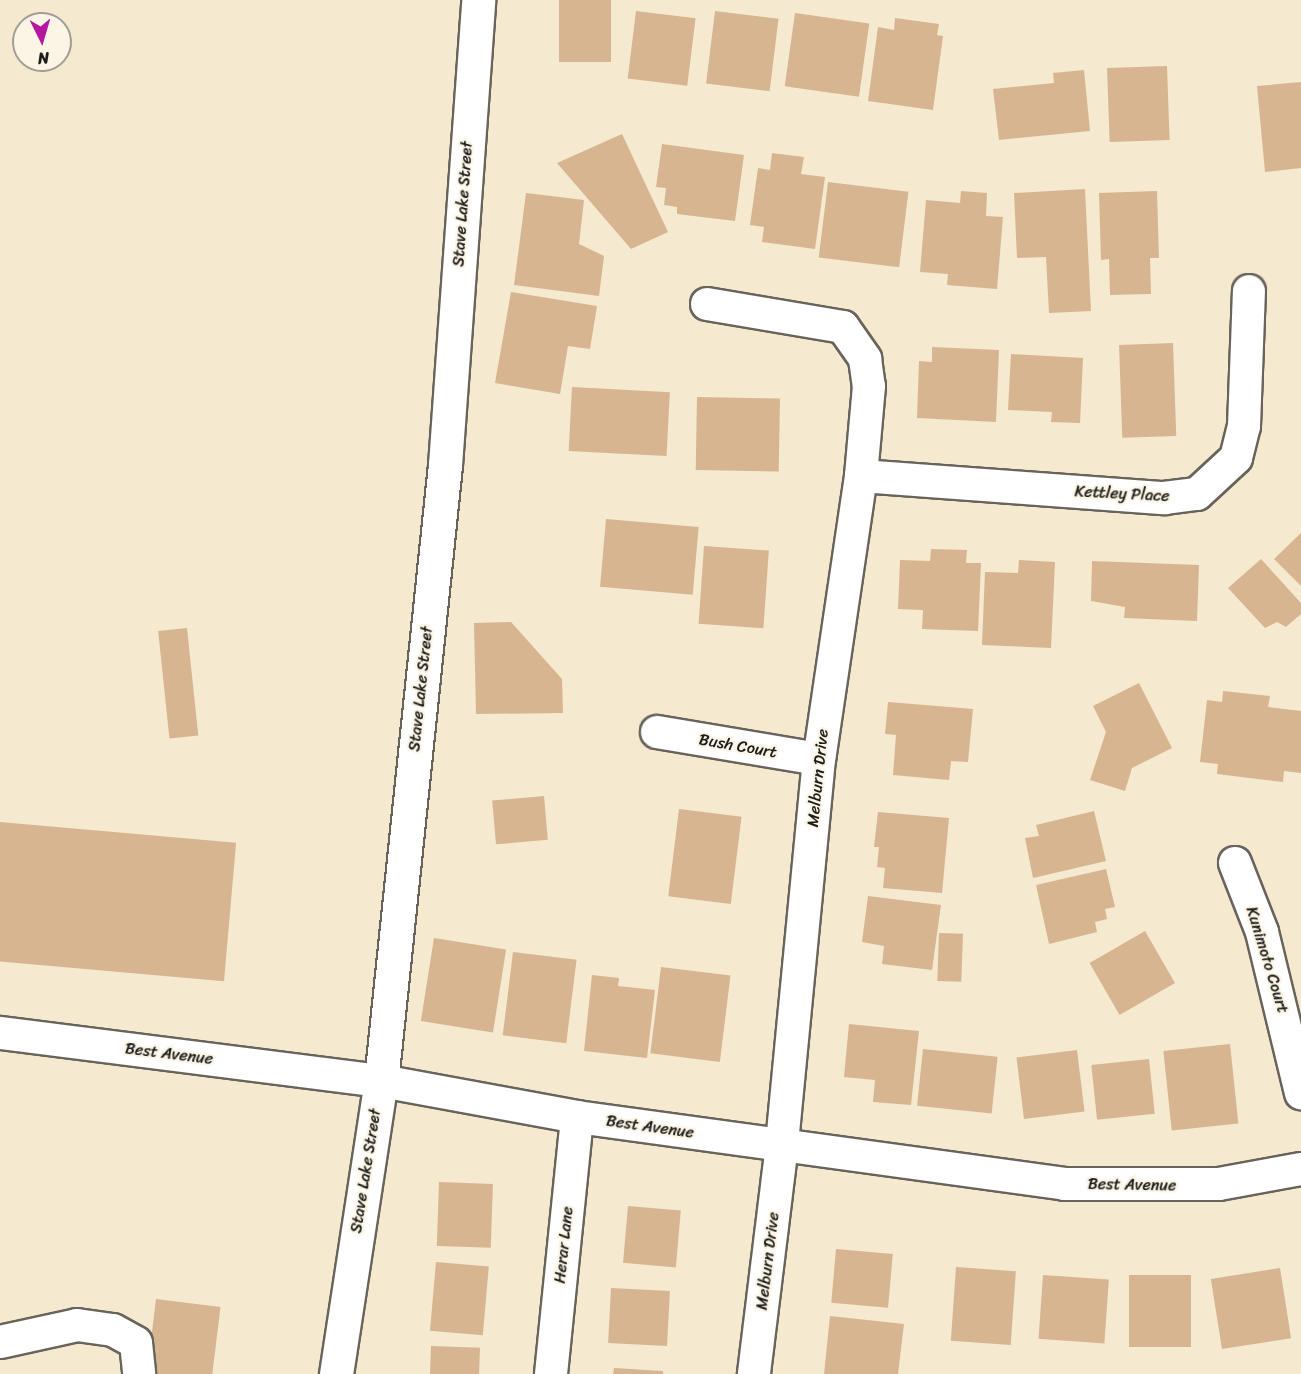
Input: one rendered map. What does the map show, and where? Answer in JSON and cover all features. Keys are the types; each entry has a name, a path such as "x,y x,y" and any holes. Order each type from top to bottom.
{"main road":[{"name":"Stave Lake Street","path":"336,1374 381,1081 445,465 478,0"}],"street":[{"name":"Kettley Place","path":"861,476 1164,498 1197,494 1236,458 1244,426 1249,291"},
{"name":"Melburn Drive","path":"707,304 843,327 866,358 861,476 819,759 782,1145 754,1374"},
{"name":"Bush Court","path":"657,732 819,759"},
{"name":"Kunimoto Court","path":"1235,864 1262,932 1301,1093"},
{"name":"Best Avenue","path":"0,1033 381,1081 577,1117 1064,1184 1156,1188 1219,1184 1301,1169"},
{"name":"Herar Lane","path":"551,1374 577,1117"},
{"path":"0,1342 77,1325 112,1329 135,1342 139,1374"}],"building":[{"path":"559,0 611,0 611,62 559,62"},
{"path":"636,11 696,18 687,86 628,78"},
{"path":"715,11 779,19 770,91 706,83"},
{"path":"795,13 869,23 859,97 785,86"},
{"path":"895,18 939,24 937,35 943,36 933,110 868,101 878,27 894,30"},
{"path":"1167,66 1170,140 1110,142 1107,68"},
{"path":"1084,70 1090,131 999,140 993,89 1054,83 1053,73"},
{"path":"1301,82 1301,168 1265,172 1257,86"},
{"path":"622,134 668,232 631,249 557,163"},
{"path":"662,144 744,155 735,221 677,214 677,207 664,205 666,188 656,187"},
{"path":"772,153 804,157 801,174 825,177 815,249 762,242 764,227 750,225 758,168 770,170"},
{"path":"828,182 908,192 899,267 819,257"},
{"path":"1085,189 1091,311 1049,313 1046,257 1017,258 1014,193"},
{"path":"961,191 987,193 986,216 1003,217 997,289 947,285 948,274 920,272 926,200 960,203"},
{"path":"1157,191 1159,258 1150,258 1151,294 1110,295 1109,259 1101,260 1099,193"},
{"path":"526,193 584,200 579,244 604,256 599,296 514,285"},
{"path":"511,292 597,306 590,349 568,346 560,394 495,383"},
{"path":"1173,343 1176,436 1122,438 1119,345"},
{"path":"932,347 999,350 996,422 917,418 919,361 932,362"},
{"path":"1011,354 1083,358 1080,423 1051,422 1052,412 1008,410"},
{"path":"572,387 670,392 667,456 569,451"},
{"path":"697,397 780,398 779,471 696,470"},
{"path":"606,519 699,527 693,595 600,587"},
{"path":"1301,533 1301,586 1274,559"},
{"path":"704,546 769,551 763,628 699,624"},
{"path":"931,549 967,550 966,563 981,563 978,631 922,629 923,610 898,609 900,560 930,561"},
{"path":"1261,559 1301,603 1301,614 1286,627 1277,622 1265,628 1228,588"},
{"path":"1019,560 1055,562 1051,648 982,645 985,572 1018,573"},
{"path":"1092,561 1199,565 1197,621 1124,618 1125,607 1091,601"},
{"path":"511,622 562,679 563,713 476,714 474,623"},
{"path":"187,628 198,735 169,738 158,631"},
{"path":"1139,683 1172,748 1132,768 1125,791 1090,780 1106,732 1093,706"},
{"path":"1223,691 1270,696 1268,707 1301,711 1301,773 1284,771 1283,782 1217,774 1218,764 1200,762 1207,700 1222,702"},
{"path":"888,702 973,709 968,762 951,761 949,780 893,775 896,735 885,734"},
{"path":"544,796 548,840 496,844 492,801"},
{"path":"679,809 742,817 731,904 668,896"},
{"path":"1094,811 1106,861 1033,878 1025,838 1039,836 1036,825"},
{"path":"878,812 949,818 942,893 883,888 885,868 877,867 879,847 874,847"},
{"path":"0,822 236,843 224,981 0,962"},
{"path":"1106,869 1115,907 1105,909 1107,919 1095,922 1097,932 1049,944 1036,885"},
{"path":"868,896 941,905 932,970 882,964 884,946 862,942"},
{"path":"1145,931 1175,983 1120,1015 1090,963"},
{"path":"939,933 963,934 961,982 937,981"},
{"path":"434,938 506,949 493,1032 421,1021"},
{"path":"513,952 577,960 566,1043 503,1035"},
{"path":"661,967 730,976 720,1062 650,1053"},
{"path":"592,975 619,978 618,986 655,990 647,1058 584,1051"},
{"path":"849,1024 919,1031 911,1105 873,1102 875,1080 844,1077"},
{"path":"1230,1044 1238,1124 1172,1131 1163,1051"},
{"path":"923,1049 998,1057 992,1114 917,1106"},
{"path":"1077,1050 1085,1112 1024,1119 1016,1057"},
{"path":"1149,1059 1155,1114 1097,1120 1091,1065"},
{"path":"439,1182 493,1184 491,1248 437,1246"},
{"path":"628,1206 681,1211 676,1267 623,1263"},
{"path":"836,1249 893,1254 888,1308 831,1303"},
{"path":"436,1262 489,1267 483,1335 430,1331"},
{"path":"956,1267 1016,1271 1011,1345 951,1341"},
{"path":"1280,1268 1291,1338 1222,1349 1211,1279"},
{"path":"1043,1275 1109,1280 1104,1343 1039,1339"},
{"path":"1129,1275 1191,1275 1191,1347 1129,1347"},
{"path":"611,1288 670,1291 667,1346 608,1343"},
{"path":"156,1299 221,1307 212,1374 147,1374"},
{"path":"830,1316 904,1324 898,1374 824,1374"},
{"path":"431,1346 480,1348 479,1374 430,1374"},
{"path":"614,1368 663,1371 663,1374 613,1374"}]}
